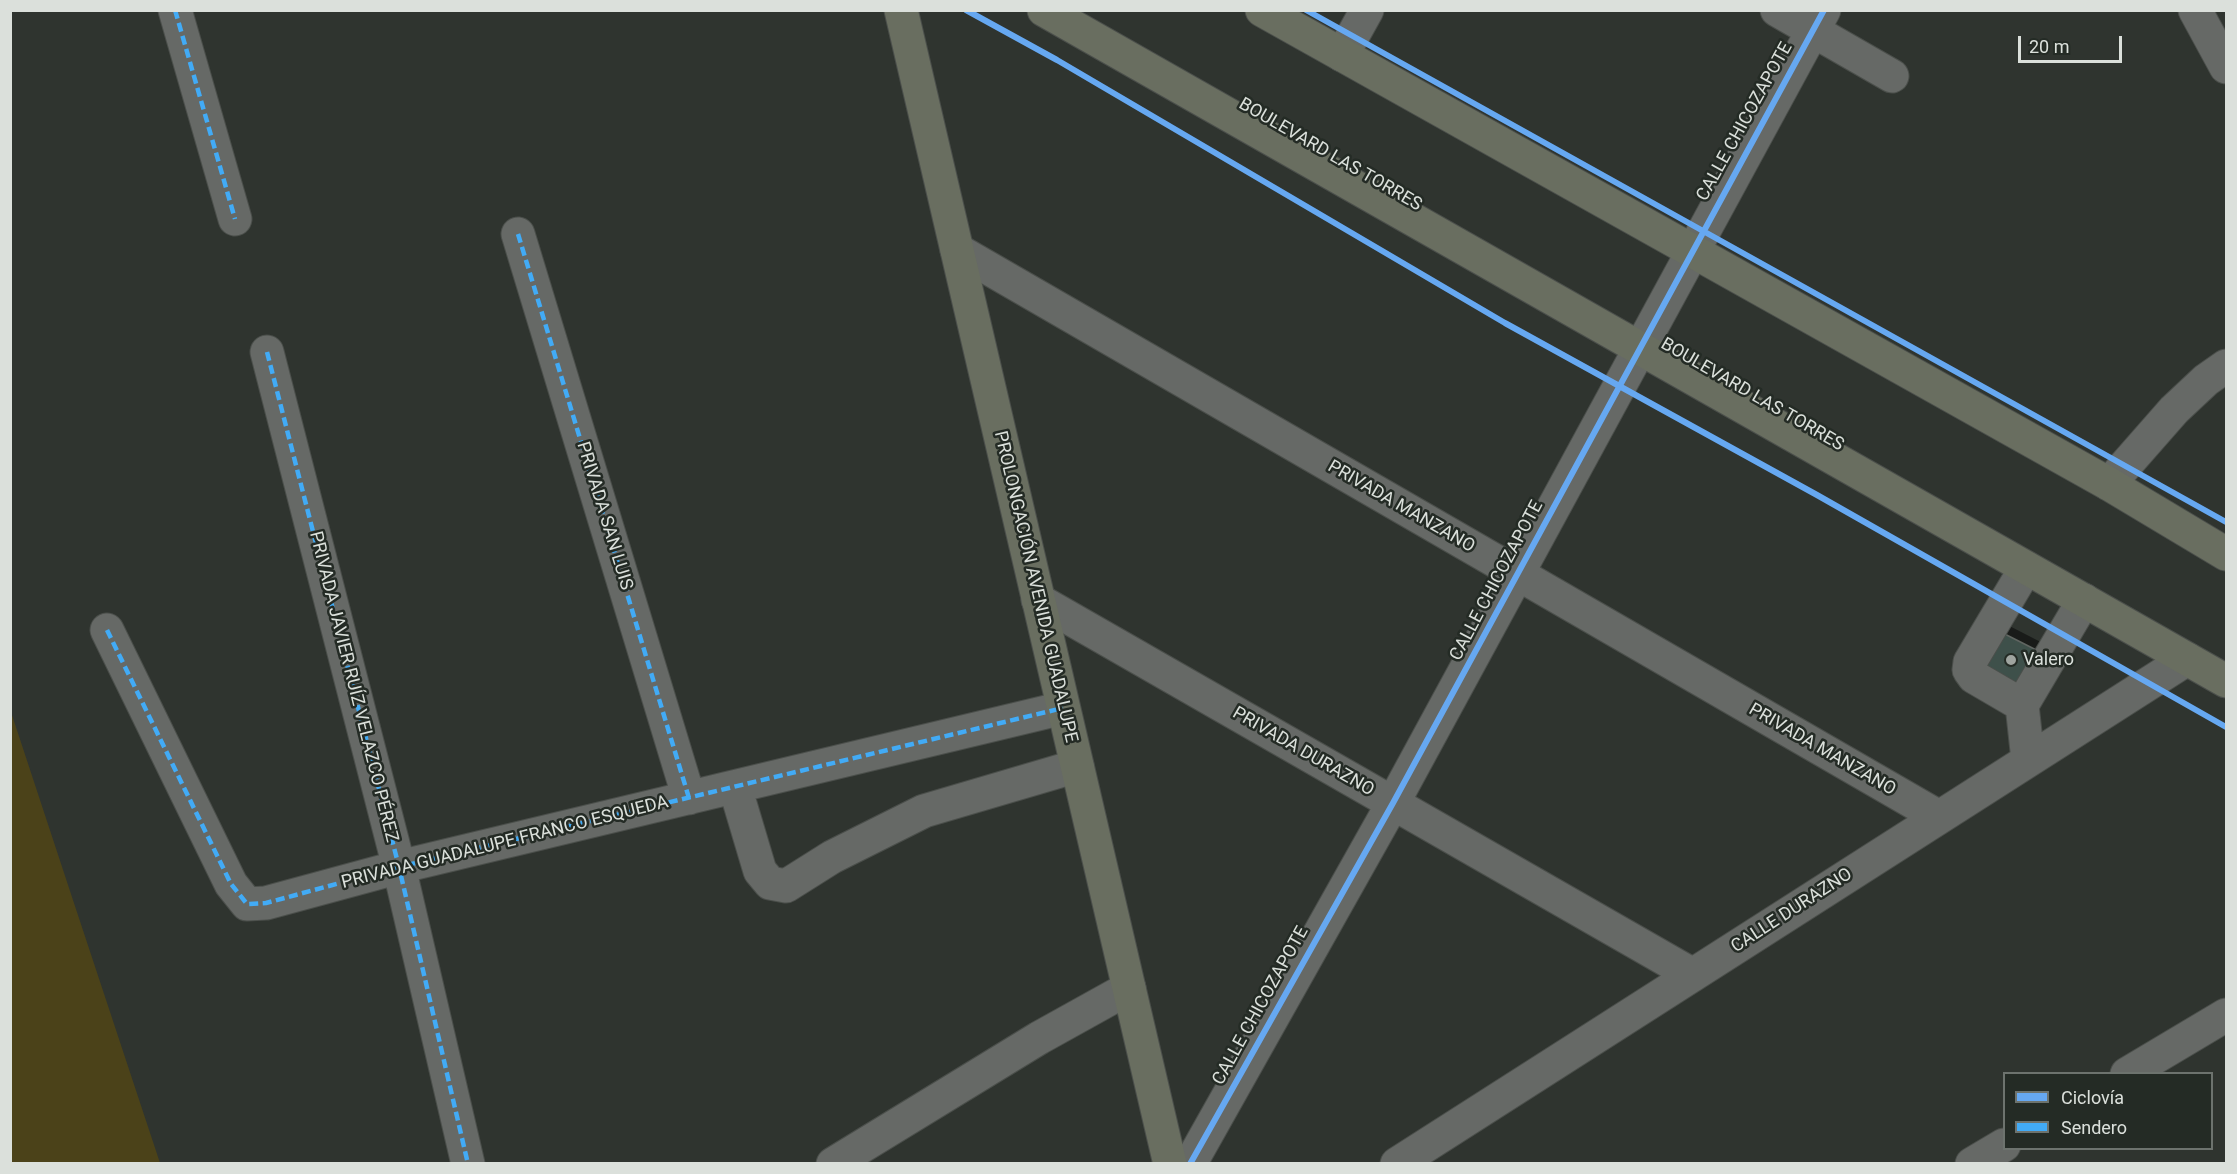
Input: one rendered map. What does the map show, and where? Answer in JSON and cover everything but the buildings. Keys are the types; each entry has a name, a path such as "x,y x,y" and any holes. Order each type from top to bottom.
{"main road":[{"name":"PROLONGACIÓN AVENIDA GUADALUPE","path":"901,10 1170,1164"},
{"name":"BOULEVARD LAS TORRES","path":"1044,10 2226,681"},
{"path":"1262,10 2109,484 2226,554"}],"street":[{"path":"175,10 235,219"},
{"path":"1342,55 1366,10"},
{"path":"1778,10 1818,21 1892,76"},
{"path":"2195,10 2226,67"},
{"name":"CALLE CHICOZAPOTE","path":"1190,1164 1393,803 1818,21"},
{"name":"PRIVADA SAN LUIS","path":"518,234 689,798"},
{"name":"PRIVADA MANZANO","path":"957,250 1939,817"},
{"name":"PRIVADA JAVIER RUÍZ VELAZCO PÉREZ","path":"267,352 399,867 468,1164"},
{"path":"2109,484 2174,410 2206,380 2226,366"},
{"path":"2022,705 1974,677 1969,670 1970,662 2026,568"},
{"name":"PRIVADA DURAZNO","path":"1038,600 1693,975"},
{"path":"2028,760 2022,705 2084,600"},
{"name":"PRIVADA GUADALUPE FRANCO ESQUEDA","path":"108,630 231,884 247,904 266,903 399,867 1063,708"},
{"name":"CALLE DURAZNO","path":"1398,1164 2187,659"},
{"path":"735,787 760,871 770,883 786,886 832,857 924,811 1077,766"},
{"path":"832,1164 1040,1038 1129,988"},
{"path":"2130,1072 2226,1015"},
{"path":"1972,1164 2003,1146"}],"shaded area":[{"path":"10,709 70,891 160,1163 11,1163"}],"marked path":[{"path":"175,10 235,219"},
{"path":"518,234 689,798"},
{"path":"267,352 399,867 468,1164"},
{"path":"107,630 231,884 247,904 266,903 399,867 1063,708"}],"cycle path":[{"path":"966,10 1057,60 1505,323 1817,495 2226,727"},
{"path":"1306,10 2226,522"},
{"path":"1190,1164 1393,803 1824,10"}],"place":[{"name":"Valero","path":"2011,660"}]}
